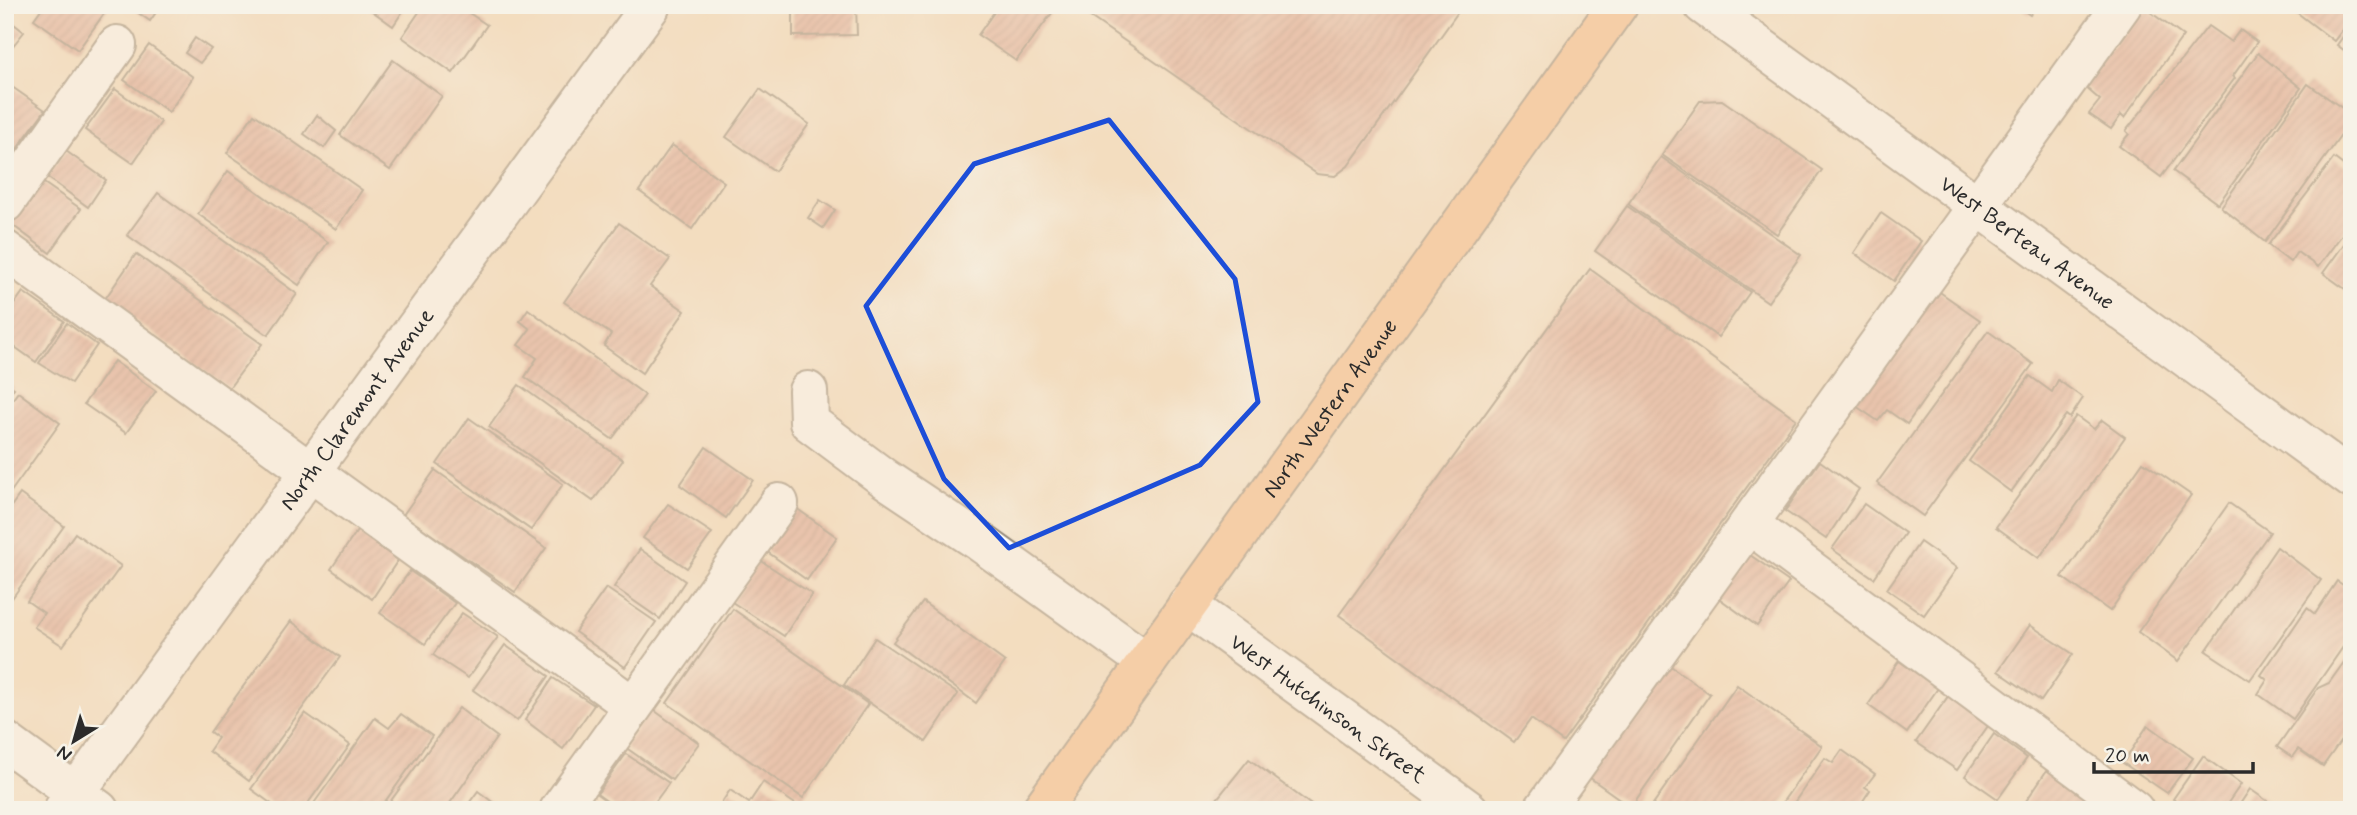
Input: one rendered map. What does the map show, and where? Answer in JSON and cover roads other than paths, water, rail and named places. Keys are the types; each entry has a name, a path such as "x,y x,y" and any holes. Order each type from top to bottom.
{"main road":[{"name":"North Western Avenue","path":"1041,810 1618,5"}],"street":[{"name":"West Berteau Avenue","path":"1703,5 2352,479"},
{"path":"1543,810 2122,5"},
{"name":"North Claremont Avenue","path":"79,804 310,472 649,6"},
{"path":"5,203 117,45"},
{"path":"5,250 633,706"},
{"path":"808,391 809,422 884,478 981,542 1147,662"},
{"path":"559,810 779,503"},
{"path":"1749,524 2134,810"},
{"name":"West Hutchinson Street","path":"1187,605 1469,810"},
{"path":"5,741 79,804"}]}
